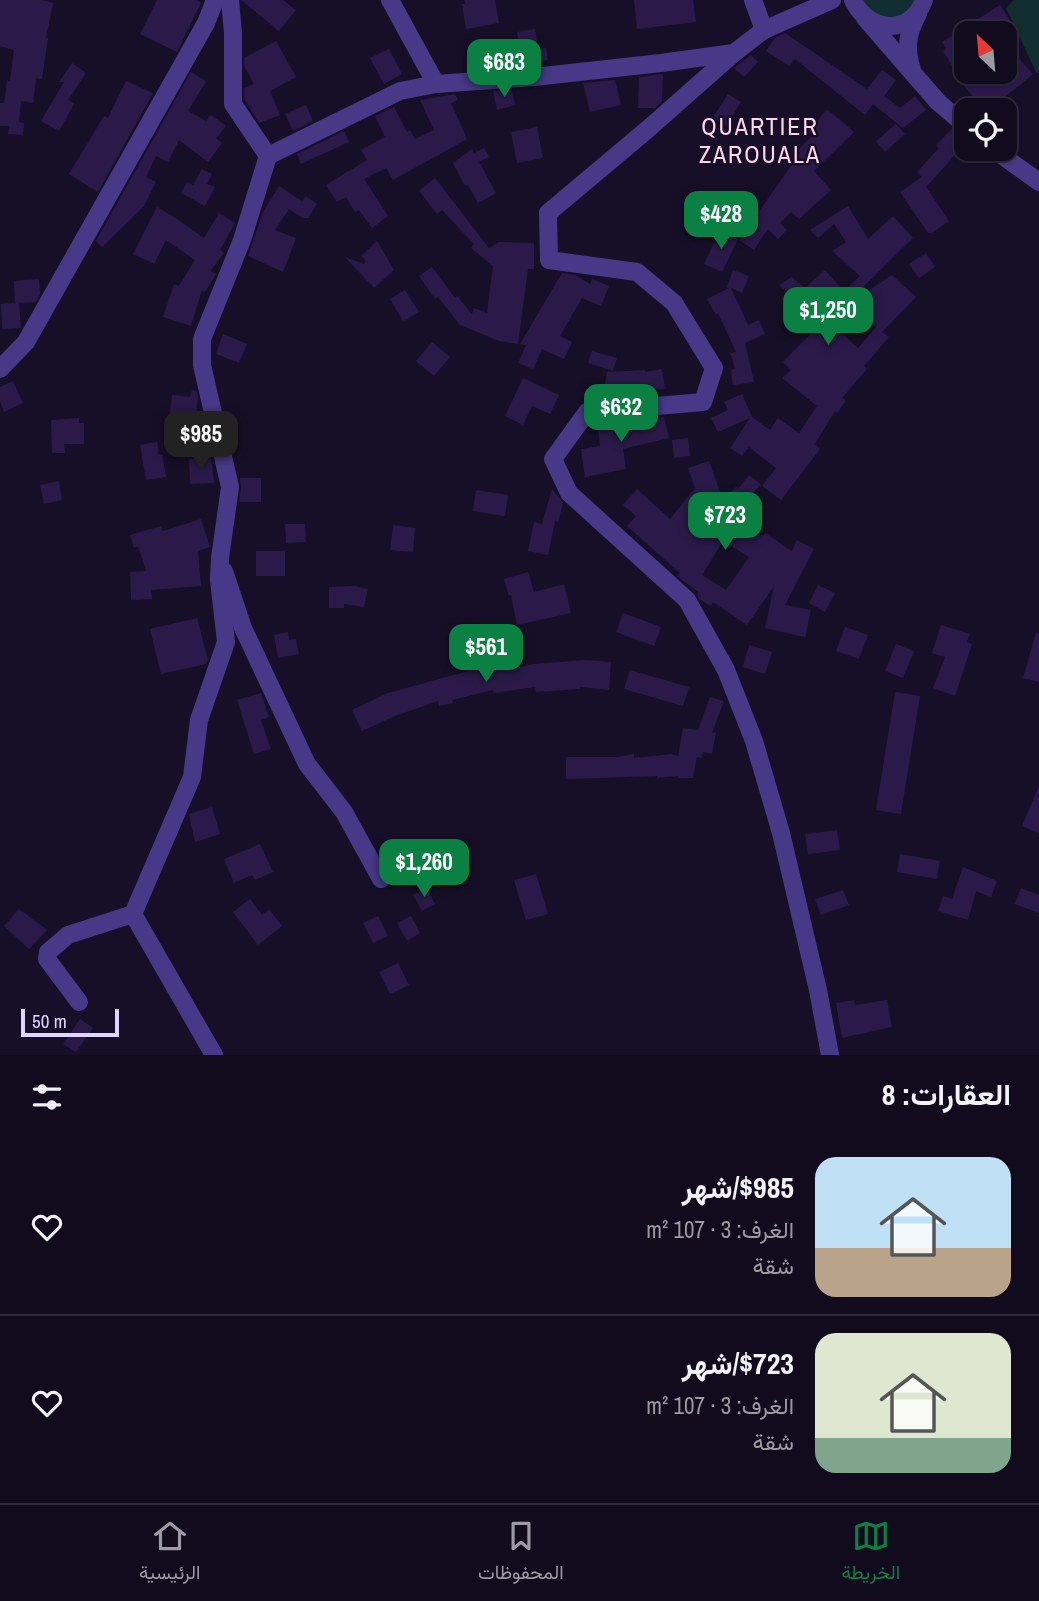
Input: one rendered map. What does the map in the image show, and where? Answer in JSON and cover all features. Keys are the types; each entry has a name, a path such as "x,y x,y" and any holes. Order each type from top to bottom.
{"street":[{"path":"0,369 26,342 206,23 215,0"},
{"path":"230,0 233,104 268,156"},
{"path":"390,0 436,83"},
{"path":"752,0 764,30"},
{"path":"830,1055 818,990 780,833 754,741 726,670 687,600 569,493 553,459 587,412 703,402 713,368 674,303 637,272 549,260 548,213 764,30 832,0"},
{"path":"853,0 865,18 938,102 954,116"},
{"path":"865,18 875,24 897,25 908,21 923,2"},
{"path":"913,73 906,43 923,2"},
{"path":"79,1002 47,959 48,952 68,935 133,914 192,777 200,720 226,642 219,590 220,558 230,487 202,365 202,339 242,240 268,156 400,91 436,83 534,77 734,53"},
{"path":"1010,161 1039,182"},
{"path":"220,558 243,628 264,667 307,764 344,812 382,879"},
{"path":"133,914 214,1055"}],"green space":[{"path":"859,0 918,0 904,17 877,18"},
{"path":"1014,0 1039,0 1039,73 1036,72 1017,31 1017,21 1012,21 1006,8"}],"building":[{"path":"0,0 41,0 53,3 42,79 36,78 33,103 21,101 19,122 24,123 23,135 8,134 9,126 0,126 0,103 4,103 7,80 10,81 14,50 0,46"},
{"path":"157,0 197,0 201,3 177,52 140,34"},
{"path":"241,0 283,0 296,10 279,31"},
{"path":"464,0 495,0 499,23 466,29 462,4 465,4"},
{"path":"634,0 693,0 696,22 637,29"},
{"path":"1000,5 1010,21 975,21"},
{"path":"535,29 538,49 546,48 548,60 482,69 479,47 519,43 517,32"},
{"path":"785,33 867,89 882,70 896,80 884,96 900,108 915,96 926,110 903,128 873,104 865,115 795,59 789,66 766,51 775,38"},
{"path":"954,34 954,69 943,51 946,49 942,42"},
{"path":"276,41 296,77 270,91 280,115 259,123 244,98 244,88 254,84 244,66 244,58"},
{"path":"389,49 402,74 384,84 370,58"},
{"path":"751,55 758,62 744,77 734,68"},
{"path":"1017,57 1033,74 1004,98 974,98 963,84 1017,84"},
{"path":"72,63 86,73 68,100 74,104 59,131 41,121 64,82 59,82"},
{"path":"191,72 206,81 188,111 206,121 211,115 226,126 216,138 222,143 208,162 179,140 168,162 156,156 146,177 156,182 144,206 102,247 96,241"},
{"path":"663,74 662,101 655,108 638,108 639,77"},
{"path":"615,80 621,105 590,112 583,83"},
{"path":"126,81 153,93 98,192 69,174 104,116 108,118"},
{"path":"512,90 515,105 497,110 493,91"},
{"path":"455,94 458,100 451,103 467,139 393,180 386,168 364,179 388,216 372,228 359,210 355,212 346,197 337,202 326,185 367,160 361,150 385,137 375,116 394,107 407,132 410,130 415,139 434,130 420,100"},
{"path":"728,94 741,102 725,127 712,119"},
{"path":"306,105 313,121 293,131 285,114"},
{"path":"827,109 854,132 814,171 831,190 799,219 791,212 780,223 787,230 778,239 768,229 754,250 739,240 800,153 798,150 817,131 812,127"},
{"path":"896,124 905,134 885,152 876,141"},
{"path":"537,127 543,158 517,163 511,132"},
{"path":"952,129 954,130 954,156 926,187 949,221 928,233 900,192 922,177 917,172 939,148 936,145"},
{"path":"344,131 349,142 301,164 297,154"},
{"path":"484,148 489,157 479,162 496,193 478,203 453,163 472,149 474,153"},
{"path":"202,169 212,174 207,184 215,187 205,206 181,193 187,182 193,185"},
{"path":"435,178 489,248 499,242 534,243 534,269 528,269 518,344 499,341 460,325 438,297 435,299 419,276 432,267 455,298 457,296 472,314 474,308 487,313 493,266 471,248 474,244 442,210 437,214 419,191"},
{"path":"279,186 302,201 306,196 317,204 308,218 303,218 289,209 275,230 296,238 283,272 248,256 263,212"},
{"path":"848,206 868,239 893,216 913,238 864,286 868,291 892,275 916,297 882,332 889,337 864,366 867,369 842,398 846,401 837,413 835,411 815,444 820,449 781,500 762,486 776,468 749,447 742,456 730,448 750,418 718,432 711,418 728,410 724,402 742,394 752,417 770,430 778,418 799,433 817,406 782,378 791,370 783,362 825,319 810,306 798,316 787,305 794,298 779,285 792,277 805,288 825,270 844,291 860,276 832,251 846,242 834,224 818,238 810,230","holes":["852,307 876,327 858,348 836,328"]},
{"path":"157,207 204,238 219,213 235,223 220,250 224,253 210,271 216,274 205,292 202,290 191,326 163,317 174,284 179,286 195,260 166,240 154,264 133,254"},
{"path":"720,230 738,239 722,272 704,264"},
{"path":"377,241 394,270 374,288 345,257 364,264 366,260 361,256"},
{"path":"926,253 935,267 919,278 909,264"},
{"path":"733,270 749,276 742,293 731,288 748,325 759,320 765,334 745,343 754,382 733,385 731,370 735,369 730,353 736,352 718,313 716,315 707,299 729,288 727,287"},
{"path":"562,273 575,275 590,284 592,279 609,286 601,306 582,298 560,336 572,342 564,359 542,349 533,369 518,363 526,345 520,344"},
{"path":"39,279 40,294 36,302 19,303 21,328 2,329 1,304 15,303 14,281"},
{"path":"405,290 419,312 403,321 390,299"},
{"path":"223,334 247,344 239,363 216,354"},
{"path":"432,342 450,357 434,376 416,361"},
{"path":"592,351 617,358 613,371 588,363"},
{"path":"662,369 665,389 619,392 618,398 603,396 607,372"},
{"path":"523,378 559,395 550,414 532,406 523,425 505,416"},
{"path":"13,381 23,403 4,412 0,401 0,387"},
{"path":"192,390 196,391 198,397 195,423 201,425 196,443 179,438 185,415 170,413 172,395 190,397"},
{"path":"664,417 669,438 623,449 626,469 585,477 581,449 600,446 598,429 616,426 615,421 630,420 631,423"},
{"path":"79,418 79,423 84,423 84,444 64,444 65,453 52,453 51,420"},
{"path":"688,438 690,456 674,458 672,440"},
{"path":"157,442 166,477 146,480 140,445"},
{"path":"211,457 214,483 190,484 189,459"},
{"path":"709,461 723,500 736,487 738,489 749,475 761,484 731,517 763,536 765,533 792,551 797,540 814,549 785,605 811,610 805,637 765,628 774,586 747,625 713,602 711,606 699,599 698,592 677,576 680,573 627,526 636,516 623,505 637,489 670,519 695,488 688,468","holes":["723,541 749,557 726,590 702,575"]},
{"path":"240,478 261,478 261,502 239,502"},
{"path":"59,481 62,500 44,504 40,485"},
{"path":"552,489 563,503 558,522 555,521 548,555 528,551 534,522 542,524"},
{"path":"476,490 508,495 505,516 473,511"},
{"path":"201,519 210,547 198,551 201,586 151,590 152,599 131,600 130,572 146,571 138,546 134,548 130,535 161,526 163,531"},
{"path":"285,524 305,524 306,542 286,543"},
{"path":"393,525 415,528 413,552 390,550"},
{"path":"256,551 285,551 285,576 256,576"},
{"path":"528,572 534,592 564,584 571,613 517,625 511,595 509,596 504,579"},
{"path":"818,585 835,593 825,612 809,603"},
{"path":"355,586 368,589 364,607 344,604 344,608 329,608 329,587"},
{"path":"623,613 661,627 654,646 616,632"},
{"path":"197,618 208,660 206,664 161,674 150,629"},
{"path":"941,625 970,634 967,642 972,644 955,696 933,688 945,657 932,653"},
{"path":"845,627 868,635 859,659 836,651"},
{"path":"288,632 289,640 296,639 299,654 278,658 274,635"},
{"path":"1036,633 1039,634 1039,682 1023,678"},
{"path":"494,641 501,668 504,667 505,670 534,664 586,660 611,662 609,690 580,687 536,692 535,687 494,693 493,690 439,706 438,701 362,731 352,710 388,693 472,670 466,648"},
{"path":"896,644 914,651 903,678 885,671"},
{"path":"749,645 772,652 765,674 743,667"},
{"path":"630,670 689,687 683,706 624,689"},
{"path":"895,692 920,696 901,814 876,810"},
{"path":"261,693 269,717 261,720 271,749 254,754 237,700"},
{"path":"710,697 724,701 712,733 716,733 712,754 703,752 702,758 697,757 693,778 657,776 566,779 566,757 616,757 634,754 634,758 671,754 678,756 683,728 698,730"},
{"path":"1039,786 1039,833 1022,826"},
{"path":"212,807 220,834 195,842 189,814"},
{"path":"837,830 840,850 808,854 805,834"},
{"path":"260,844 273,872 255,880 252,875 234,883 224,859"},
{"path":"900,854 940,861 937,879 897,872"},
{"path":"963,867 997,881 991,897 976,891 968,920 938,911 943,896 952,899"},
{"path":"536,874 548,914 526,920 514,880"},
{"path":"427,888 435,904 422,911 413,895"},
{"path":"1021,888 1039,895 1039,913 1015,904"},
{"path":"843,890 849,905 821,915 815,899"},
{"path":"250,899 262,915 269,909 282,926 258,945 233,912"},
{"path":"19,909 47,930 29,949 4,926"},
{"path":"378,916 388,936 373,943 363,923"},
{"path":"411,916 420,933 407,941 397,923"},
{"path":"398,963 409,985 390,994 379,972"},
{"path":"854,1000 855,1005 887,1000 892,1027 842,1038 836,1003"},
{"path":"80,1019 93,1028 76,1052 63,1044"}],"district":[{"name":"QUARTIER ZAROUALA","path":"760,140"}]}
